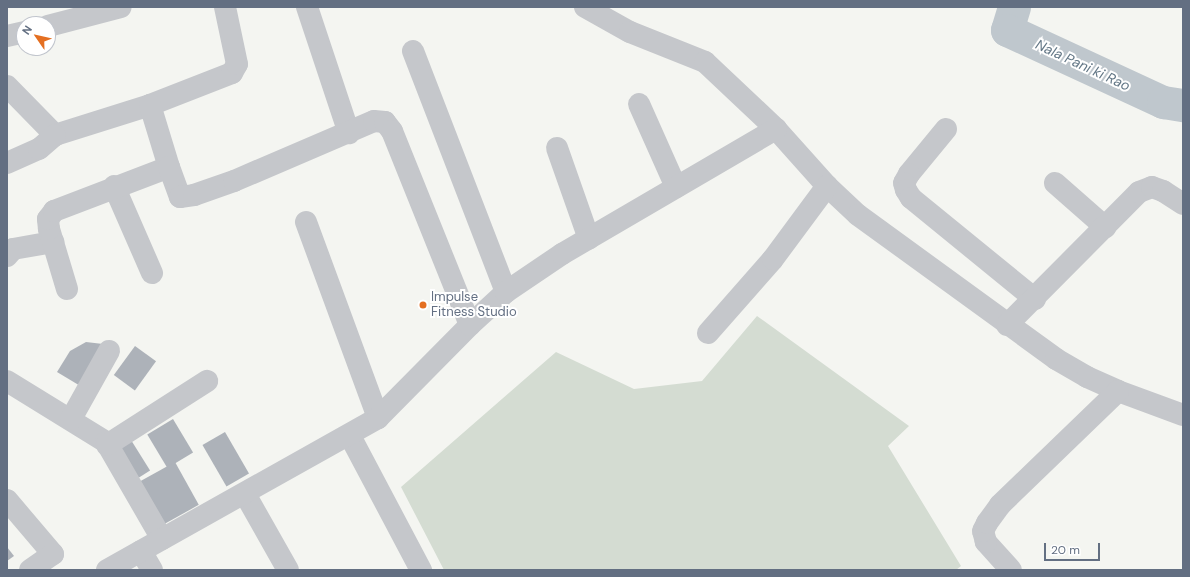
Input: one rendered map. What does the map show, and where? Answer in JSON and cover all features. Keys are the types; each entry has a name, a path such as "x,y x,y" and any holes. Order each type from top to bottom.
{"street":[{"path":"56,24 121,7"},
{"path":"7,163 39,149 55,135 150,105 232,74 237,64 225,7"},
{"path":"307,7 349,133"},
{"path":"584,7 630,32 705,62 776,129 827,186 858,215 1007,325 1062,362 1118,391 1183,415"},
{"path":"413,51 506,292"},
{"path":"7,86 55,135"},
{"path":"639,104 676,187"},
{"path":"150,105 180,197 194,195 349,133 374,120 385,122 392,131 470,325"},
{"path":"107,570 350,436 378,418 470,325 506,292 589,238 776,129"},
{"path":"946,129 908,174 904,183 906,190 911,198 1035,299"},
{"path":"557,148 589,238"},
{"path":"67,289 48,219 54,211 114,186 169,166"},
{"path":"1055,183 1105,227"},
{"path":"114,186 152,273"},
{"path":"708,333 773,259 827,186"},
{"path":"1007,325 1035,299 1139,192 1152,187 1163,191 1183,204"},
{"path":"306,222 378,418"},
{"path":"7,256 13,249 53,242"},
{"path":"71,419 108,351"},
{"path":"7,381 71,419 107,445 162,539"},
{"path":"107,445 207,381"},
{"path":"1011,570 986,542 983,532 987,523 1000,506 1118,391"},
{"path":"350,436 421,570"},
{"path":"245,494 288,570"},
{"path":"7,500 53,554 30,570"},
{"path":"141,551 152,570"}],"shaded area":[{"path":"757,316 909,426 888,446 961,566 956,570 444,570 401,487 556,352 634,389 702,381"}],"building":[{"path":"86,342 103,344 82,387 57,372 70,351"},
{"path":"135,346 156,361 135,390 114,375"},
{"path":"173,419 193,452 167,468 147,434"},
{"path":"225,432 249,474 226,487 202,445"},
{"path":"131,440 150,471 133,481 114,451"},
{"path":"175,462 199,505 159,527 135,484"},
{"path":"7,547 14,556 7,561"}],"waterway":[{"name":"Nala Pani ki Rao","path":"1014,7 1007,30 1163,102 1183,105"}],"place":[{"name":"Impulse Fitness Studio","path":"423,305"}]}
